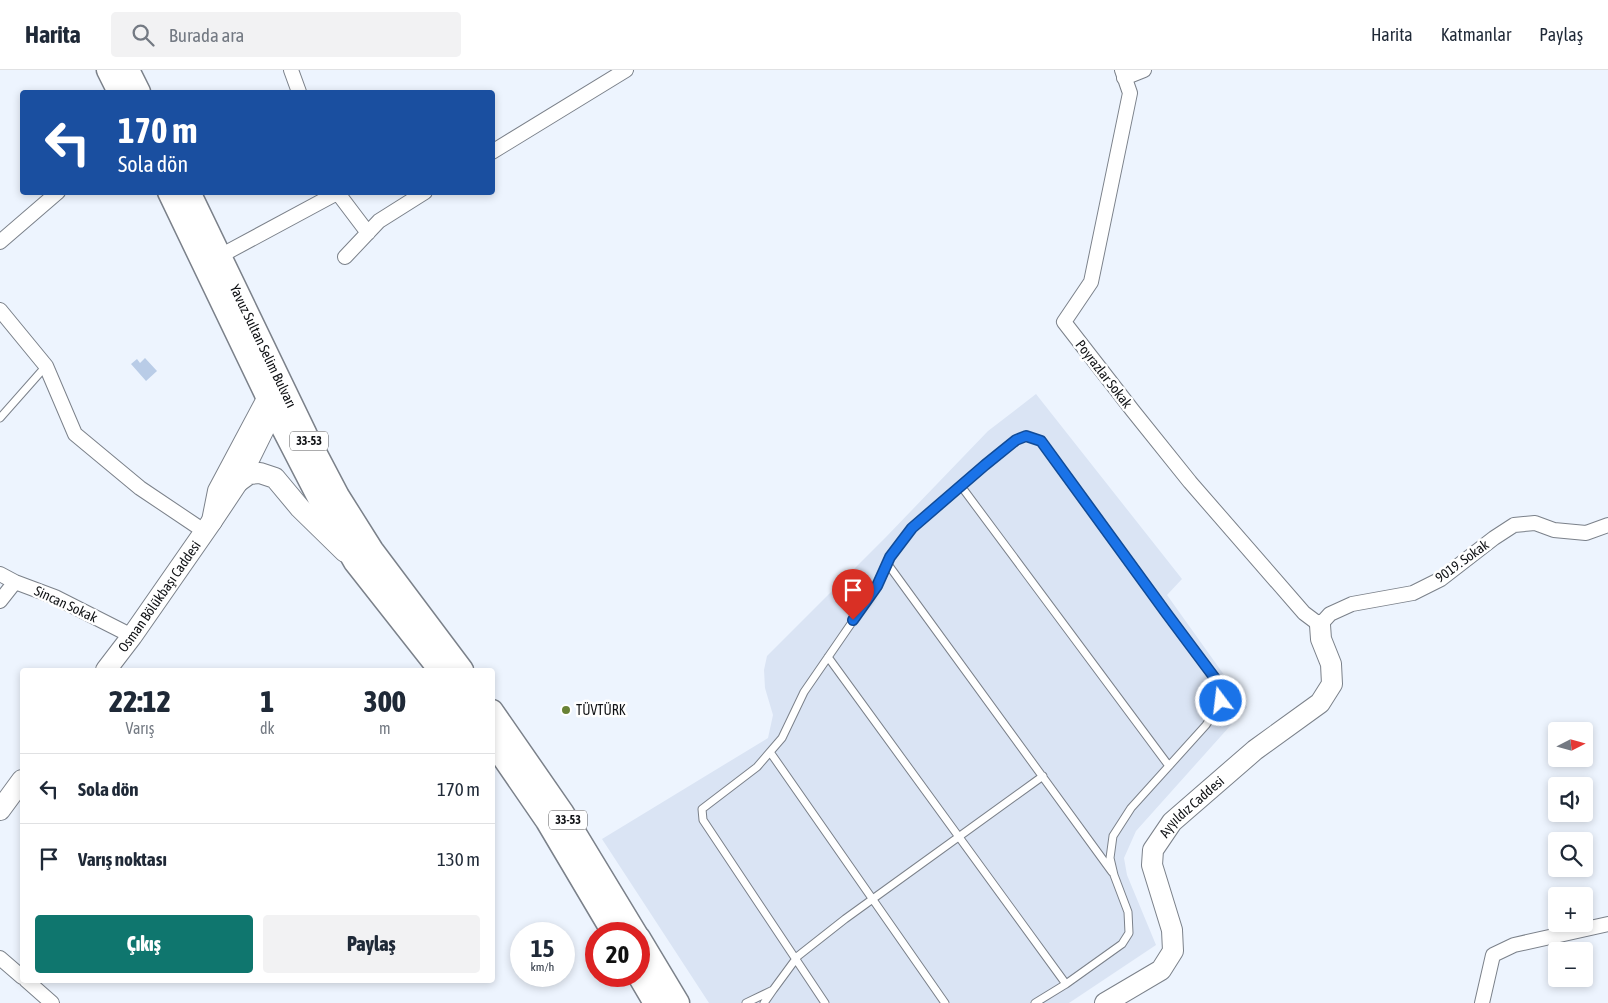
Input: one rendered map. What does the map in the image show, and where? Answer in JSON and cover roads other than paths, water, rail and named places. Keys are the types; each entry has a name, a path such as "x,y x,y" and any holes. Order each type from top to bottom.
{"main road":[{"path":"108,70 118,90"},
{"path":"128,70 138,90"},
{"name":"Yavuz Sultan Selim Bulvarı","path":"170,195 323,506 355,562 438,668"},
{"name":"Yavuz Sultan Selim Bulvarı","path":"190,195 302,426 338,496 372,550 460,668"},
{"name":"33-53","path":"495,715 562,812 629,922"},
{"name":"33-53","path":"495,745 547,821 607,922"},
{"path":"650,956 678,1003"},
{"path":"646,987 655,1003"}],"street":[{"path":"291,70 298,90"},
{"path":"495,150 626,70"},
{"path":"1123,74 1144,70"},
{"name":"Poyrazlar Sokak","path":"1123,74 1130,93 1091,282 1064,322 1196,489 1304,613 1320,625"},
{"path":"0,242 55,195"},
{"path":"220,256 332,195"},
{"path":"338,195 368,233"},
{"path":"345,257 379,221 420,195"},
{"path":"0,310 46,366 75,434 140,488 208,526"},
{"name":"Osman Bölükbaşı Caddesi","path":"108,668 132,636 238,482 265,427 272,405"},
{"name":"Osman Bölükbaşı Caddesi","path":"208,526 218,491 272,405"},
{"path":"238,482 248,474 260,473 275,478 300,508 355,562"},
{"name":"9019. Sokak","path":"1320,625 1330,614 1352,604 1413,592 1441,579 1514,525 1535,523 1554,530 1586,533 1608,525"},
{"name":"Sincan Sokak","path":"0,574 15,582 55,597 132,636"},
{"path":"0,601 15,582"},
{"name":"Ayyıldız Caddesi","path":"1105,1003 1161,970 1173,951 1172,930 1152,865 1153,850 1172,822 1255,750 1320,703 1332,684 1331,664 1321,639 1320,625"},
{"path":"0,810 20,783"},
{"path":"1482,1003 1493,955 1514,945 1608,924"},
{"path":"0,958 20,975"},
{"path":"29,983 52,1003"}],"lane":[{"path":"0,418 46,366"},
{"path":"825,1003 703,820 702,809 757,767 782,738 804,692 877,586 890,557 912,528 1016,440 1026,436 1041,441 1220,685 1221,701 1206,725 1130,808 1113,836 1110,858 1128,912 1129,933 1122,944 1066,984 1035,1003"},
{"path":"961,486 1169,766"},
{"path":"887,564 1114,874"},
{"path":"828,657 1066,984"},
{"path":"770,752 945,1003"},
{"path":"764,1003 795,960 845,919 1042,776"},
{"path":"746,1003 773,990"}],"water":[{"path":"145,358 157,371 146,381 131,364 137,359 140,363"}],"place":[{"name":"TÜVTÜRK","path":"566,710"}]}
